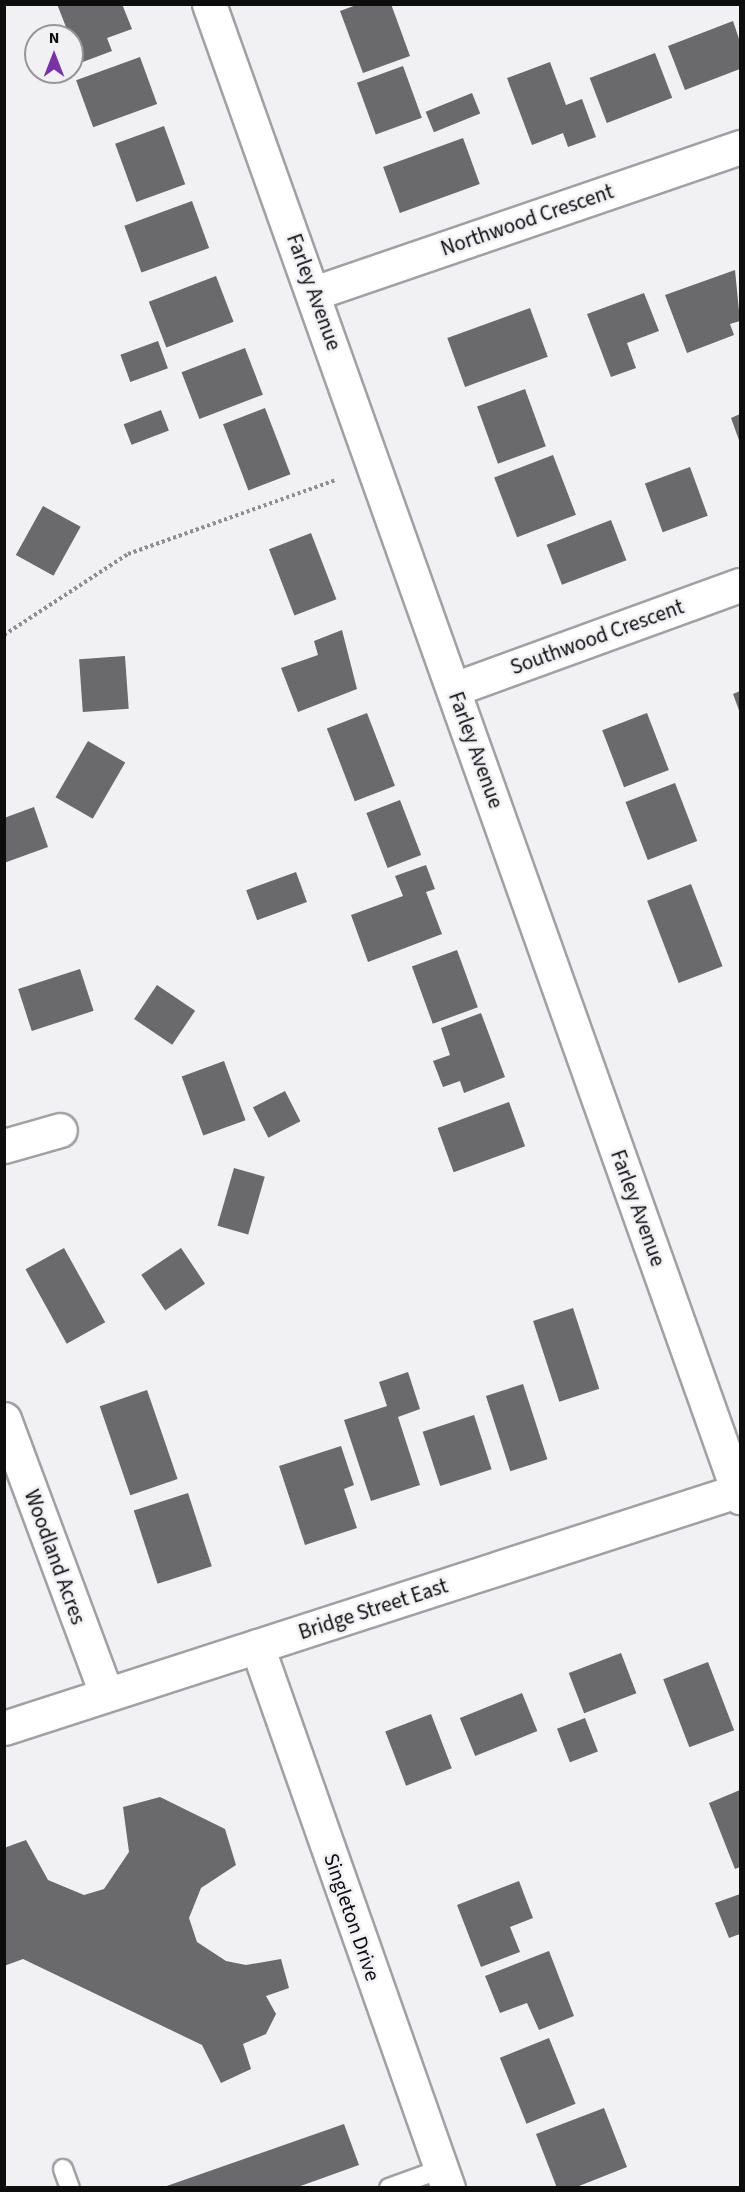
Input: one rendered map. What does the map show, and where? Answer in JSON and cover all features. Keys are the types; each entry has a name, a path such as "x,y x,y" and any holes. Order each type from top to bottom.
{"street":[{"name":"Farley Avenue","path":"209,4 314,292 740,1492"},
{"name":"Northwood Crescent","path":"314,292 741,147"},
{"name":"Southwood Crescent","path":"454,689 741,585"},
{"path":"4,1146 60,1130"},
{"name":"Woodland Acres","path":"4,1419 106,1694"},
{"name":"Bridge Street East","path":"4,1728 740,1492"},
{"name":"Singleton Drive","path":"257,1646 444,2178"}],"lane":[{"path":"63,2169 70,2187"},
{"path":"389,2187 444,2178"}],"path":[{"path":"4,634 128,555 336,480"}],"building":[{"path":"57,4 122,4 132,29 107,38 112,51 84,62 84,24 65,24"},
{"path":"359,4 391,4 410,56 363,73 340,11"},
{"path":"733,21 740,42 740,69 685,90 668,46"},
{"path":"655,53 672,98 607,123 590,78"},
{"path":"140,57 157,104 93,127 77,84 84,84 84,77"},
{"path":"550,62 566,105 582,99 596,137 568,147 563,133 532,145 507,78"},
{"path":"403,66 422,118 376,134 357,83"},
{"path":"472,93 480,113 434,132 426,112"},
{"path":"164,126 185,184 136,202 115,144"},
{"path":"463,138 480,184 400,213 383,167"},
{"path":"192,201 209,248 141,273 124,226"},
{"path":"735,270 740,321 730,324 734,335 687,353 665,295"},
{"path":"216,276 234,322 166,348 149,302"},
{"path":"644,293 659,331 627,343 636,368 611,377 587,314"},
{"path":"530,308 548,357 465,387 447,338"},
{"path":"158,341 168,368 130,382 120,355"},
{"path":"245,348 263,395 199,419 182,372"},
{"path":"525,389 546,446 498,464 477,406"},
{"path":"265,408 290,474 248,490 223,424"},
{"path":"161,410 169,431 132,445 124,424"},
{"path":"740,414 740,443 731,418"},
{"path":"553,455 576,515 517,537 494,478"},
{"path":"690,467 708,516 663,532 645,483"},
{"path":"43,506 81,527 53,576 16,555"},
{"path":"611,520 626,560 562,585 547,545"},
{"path":"311,533 336,599 294,615 269,549"},
{"path":"342,630 357,689 298,712 281,668 318,655 314,641"},
{"path":"125,656 129,709 83,712 79,659"},
{"path":"740,691 740,713 733,694"},
{"path":"367,713 395,786 355,801 327,728"},
{"path":"647,713 669,770 624,787 602,730"},
{"path":"88,741 125,762 93,819 56,797"},
{"path":"675,783 697,841 648,860 626,802"},
{"path":"400,800 421,855 388,868 366,813"},
{"path":"34,807 48,847 4,863 4,818"},
{"path":"426,865 435,889 426,892 442,934 368,962 351,915 403,896 395,876"},
{"path":"296,872 307,902 257,920 246,890"},
{"path":"691,884 723,966 679,983 647,901"},
{"path":"457,950 478,1007 433,1024 412,966"},
{"path":"80,969 94,1011 32,1031 18,989"},
{"path":"157,985 195,1011 172,1045 134,1019"},
{"path":"481,1013 505,1077 464,1093 460,1081 443,1087 433,1061 450,1055 441,1028"},
{"path":"224,1061 246,1120 203,1136 182,1076"},
{"path":"285,1091 300,1121 268,1138 253,1107"},
{"path":"509,1102 525,1146 454,1172 438,1128"},
{"path":"234,1168 265,1177 248,1234 217,1226"},
{"path":"64,1248 105,1322 67,1344 26,1269"},
{"path":"181,1248 205,1284 165,1310 141,1275"},
{"path":"573,1308 599,1389 559,1402 533,1321"},
{"path":"408,1372 420,1409 398,1417 420,1485 371,1501 344,1420 387,1406 379,1382"},
{"path":"523,1384 547,1459 510,1471 486,1396"},
{"path":"147,1390 178,1479 130,1495 100,1406"},
{"path":"474,1415 492,1469 440,1486 423,1432"},
{"path":"341,1446 354,1485 344,1489 357,1528 305,1545 279,1466"},
{"path":"188,1493 212,1566 158,1584 134,1511"},
{"path":"621,1653 636,1693 584,1713 569,1673"},
{"path":"708,1662 734,1730 689,1747 663,1679"},
{"path":"522,1693 537,1731 475,1756 460,1718"},
{"path":"431,1714 452,1768 406,1786 385,1732"},
{"path":"585,1718 598,1752 570,1762 557,1729"},
{"path":"740,1790 740,1867 735,1869 709,1803"},
{"path":"160,1797 225,1829 236,1865 201,1888 189,1918 197,1942 226,1961 246,1965 281,1959 289,1988 266,1996 276,2014 266,2034 243,2044 251,2069 221,2083 202,2045 23,1959 4,1966 4,1848 26,1840 48,1880 84,1895 104,1889 129,1852 123,1807"},
{"path":"519,1881 533,1918 510,1927 520,1952 481,1967 457,1905"},
{"path":"740,1894 740,1934 729,1938 715,1903"},
{"path":"549,1951 574,2016 539,2030 527,2003 500,2013 485,1976"},
{"path":"549,2038 576,2104 526,2124 500,2058"},
{"path":"604,2108 627,2167 574,2188 557,2188 536,2134"},
{"path":"344,2124 359,2165 295,2188 161,2188"}]}
